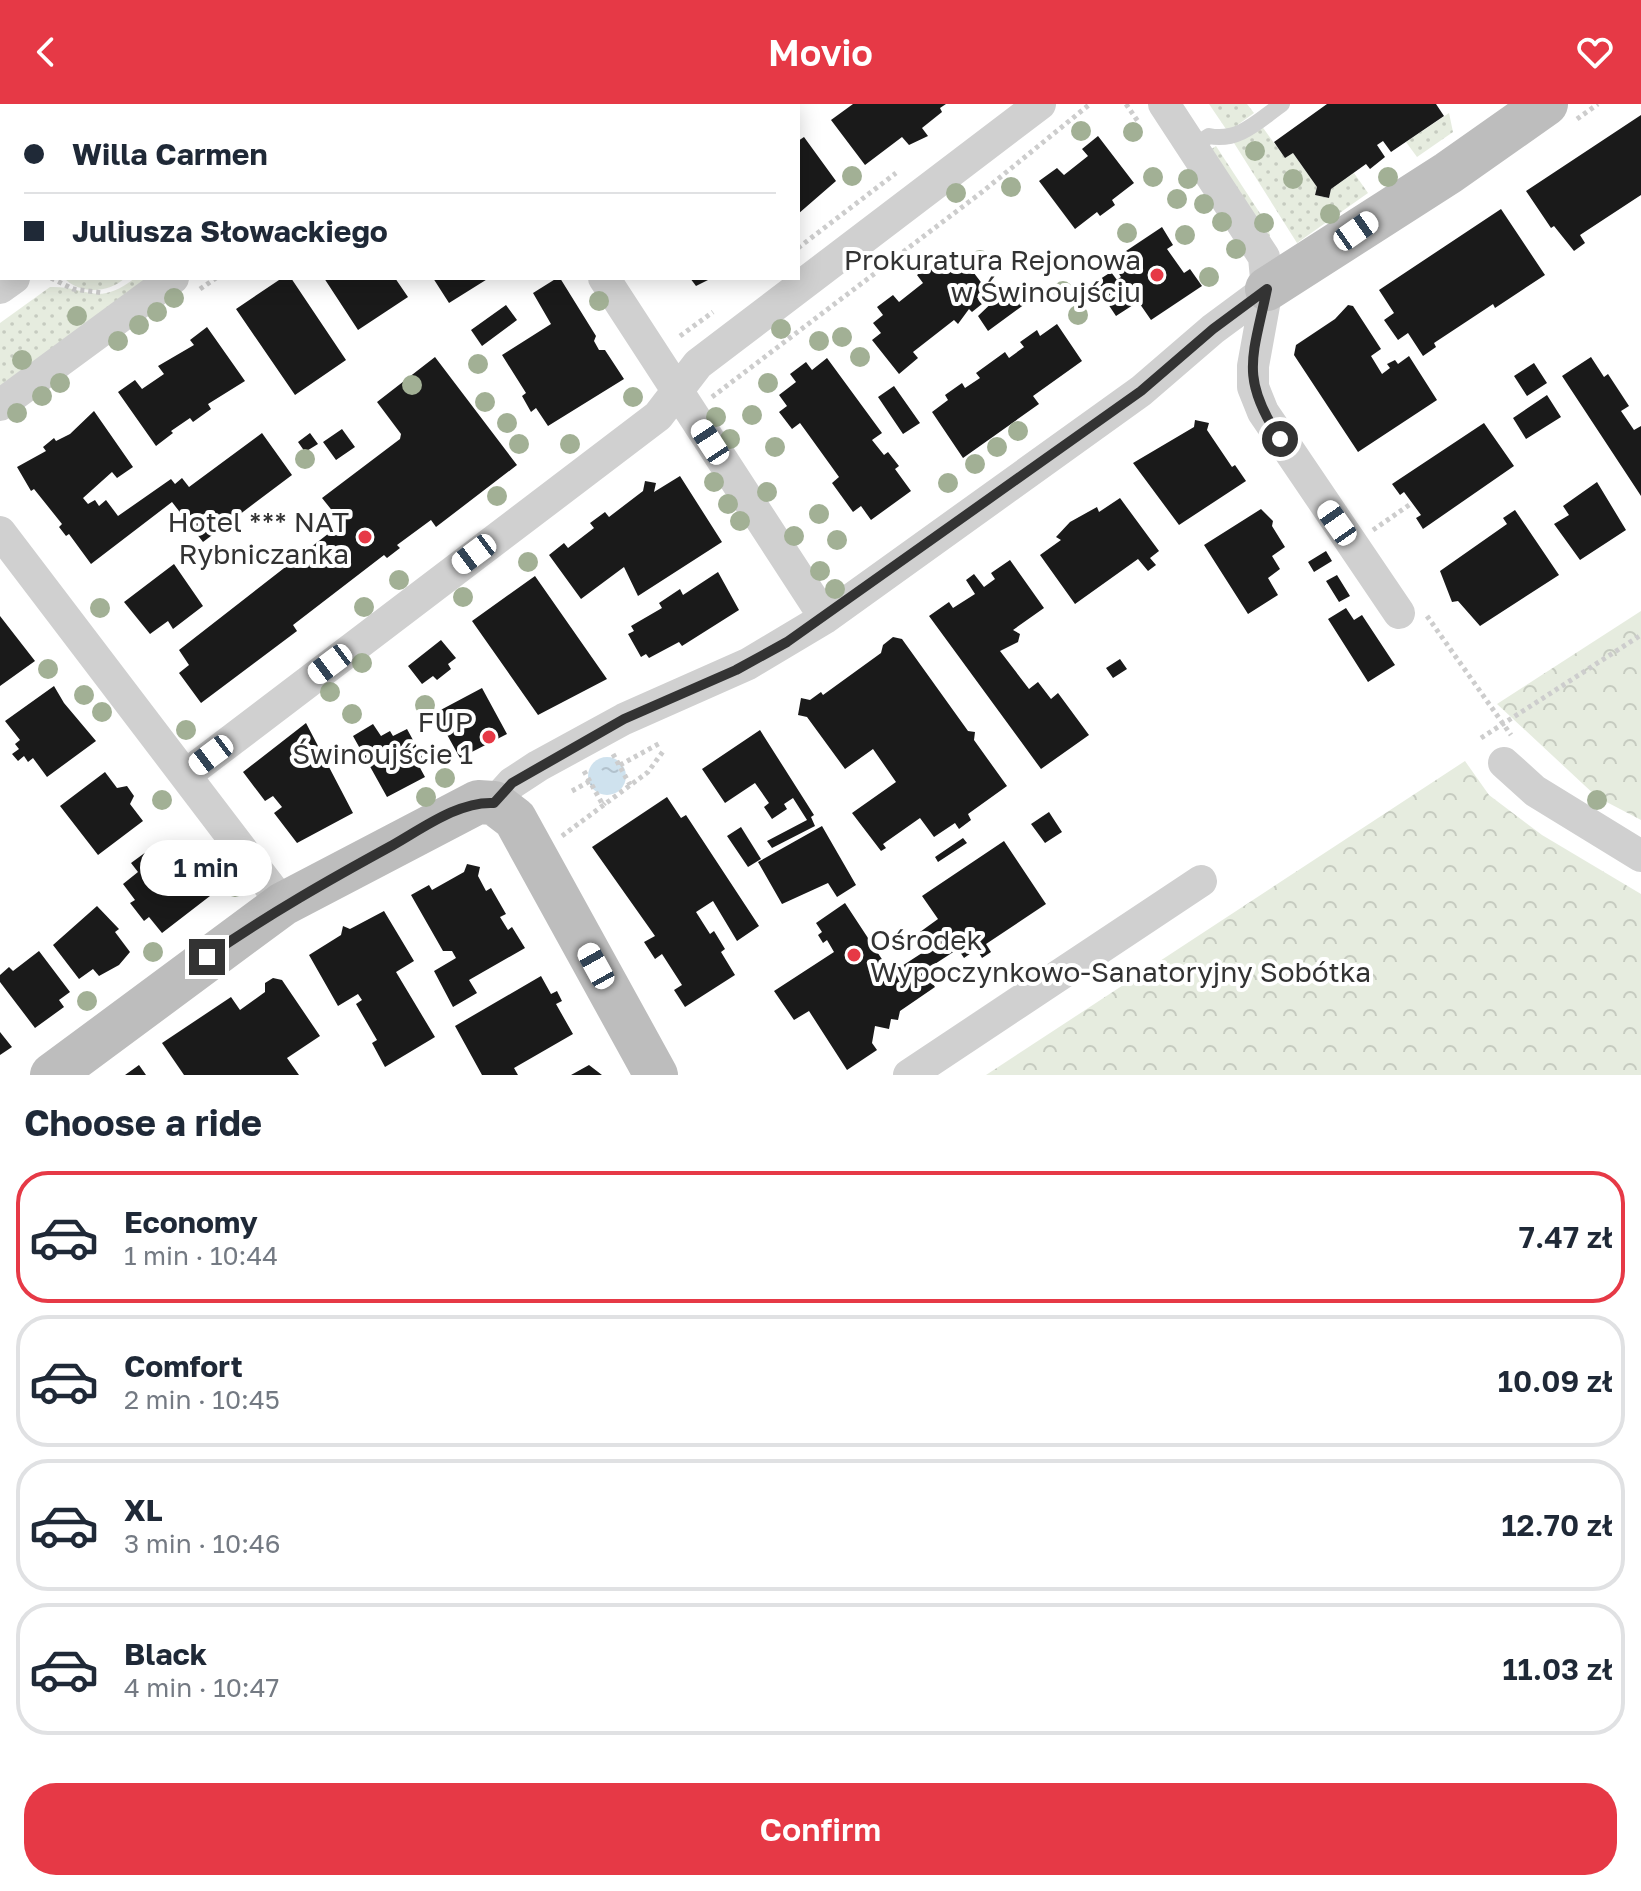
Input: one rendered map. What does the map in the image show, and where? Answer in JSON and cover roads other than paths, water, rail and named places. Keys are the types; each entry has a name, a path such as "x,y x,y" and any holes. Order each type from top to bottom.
{"street":[{"path":"187,774 658,416 690,398 698,364 1040,104"},
{"path":"1164,104 1264,257 1267,289 1253,366 1253,387 1258,400 1399,613"},
{"path":"494,803 512,783 538,766 624,719 748,664 825,618 1141,391 1213,329 1267,289 1448,173 1546,104"},
{"path":"0,405 170,280"},
{"path":"605,280 690,398 825,618"},
{"path":"0,532 283,904"},
{"path":"1504,763 1535,791 1641,856"},
{"path":"52,1075 283,904 478,802 494,803 515,819 656,1075"},
{"path":"909,1075 1201,881"}],"lane":[{"path":"1192,147 1209,136 1224,139 1242,134 1282,104"}],"water":[{"path":"607,757 620,763 626,776 620,789 607,795 594,789 588,776 594,763"}],"place":[{"name":"Prokuratura Rejonowa w Świnoujściu","path":"1157,275"},
{"name":"Hotel *** NAT Rybniczanka","path":"365,537"},
{"name":"FUP Świnoujście 1","path":"489,737"},
{"name":"Ośrodek Wypoczynkowo-Sanatoryjny Sobótka","path":"854,955"}]}
